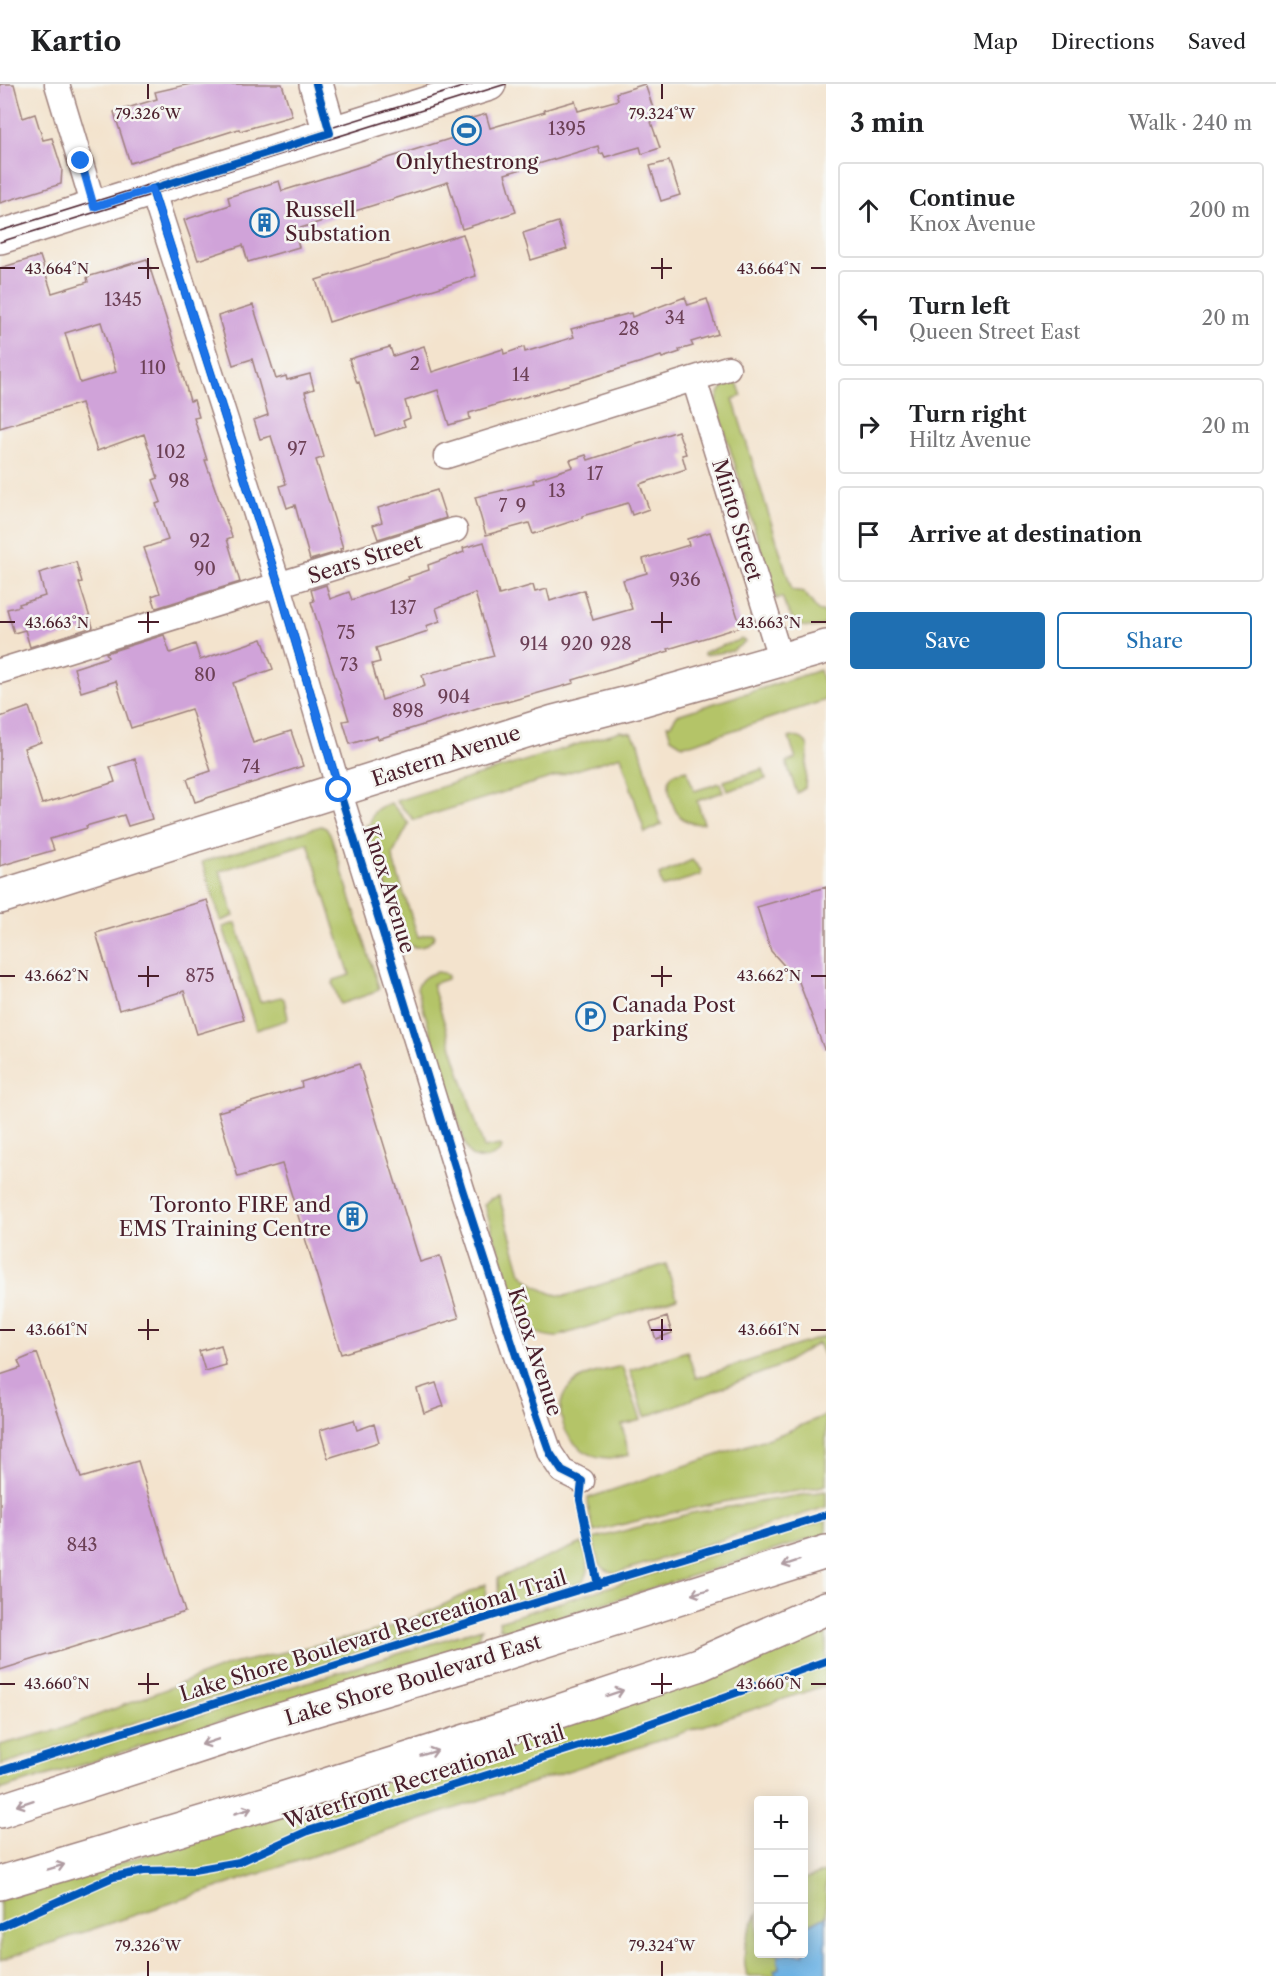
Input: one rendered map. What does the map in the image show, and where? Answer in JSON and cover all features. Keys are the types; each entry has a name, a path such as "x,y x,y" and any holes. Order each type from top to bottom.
{"main road":[{"path":"316,84 330,133"},
{"path":"0,237 489,84"},
{"name":"Eastern Avenue","path":"0,897 554,722 826,647"},
{"name":"Lake Shore Boulevard East","path":"0,1811 266,1724 504,1653 826,1552"},
{"path":"0,1883 285,1798 536,1719 698,1665 826,1608"}],"street":[{"path":"57,84 94,207"},
{"name":"Knox Avenue","path":"152,189 279,586 339,790 462,1189 550,1453 562,1471 582,1481"},
{"path":"446,456 728,368"},
{"name":"Minto Street","path":"694,379 781,661"},
{"name":"Sears Street","path":"0,671 455,530"}],"green space":[{"path":"736,379 742,396 733,399 792,590 804,592 818,611 826,613 826,625 808,627 796,623 782,597 776,599 717,406 722,389"},
{"path":"742,639 745,642 732,651 704,655 704,652"},
{"path":"820,670 826,700 691,744 682,745 671,738 667,725 671,724 677,715"},
{"path":"620,731 631,733 639,743 662,824 645,833 621,756 414,820 396,801"},
{"path":"789,738 802,739 808,746 805,788 797,793 786,762 796,759"},
{"path":"763,769 766,779 727,791 724,781"},
{"path":"687,770 694,791 720,783 723,792 697,801 704,823 701,824 686,821 680,817 669,791 671,776"},
{"path":"391,803 409,824 393,854 418,937 433,933 435,936 428,944 420,947 411,946 403,940 366,825 370,824 376,810"},
{"path":"321,826 326,828 331,836 379,988 373,993 340,1004 333,984 334,980 350,975 308,843 220,871 234,916 221,921 202,862"},
{"path":"692,860 701,870 701,875 662,887 659,875"},
{"path":"236,923 260,1002 281,997 284,999 287,1020 256,1030 223,927"},
{"path":"437,972 448,976 447,979 432,984 484,1148 500,1145 502,1148 496,1155 488,1158 471,1156 466,1147 417,988 425,977"},
{"path":"499,1196 521,1273 541,1289 565,1296 666,1264 677,1298 556,1337 534,1331 519,1315 484,1204"},
{"path":"826,1336 826,1361 818,1343 780,1366 645,1417 630,1370 687,1351 696,1378"},
{"path":"622,1366 641,1420 622,1425 629,1455 610,1458 585,1452 573,1442 564,1425 561,1416 563,1398 574,1383 584,1377"},
{"path":"826,1415 826,1485 702,1506 594,1532 588,1498 781,1434"},
{"path":"826,1491 826,1507 616,1573 605,1569 597,1556 593,1539 692,1513"},
{"path":"826,1520 826,1534 512,1632 500,1628 499,1621"},
{"path":"582,1543 588,1569 581,1583 499,1608 498,1578"},
{"path":"486,1584 484,1613 0,1765 0,1745 61,1729 232,1664 361,1635 399,1624"},
{"path":"826,1620 826,1685 0,1960 0,1899 171,1847"},
{"path":"482,1628 479,1637 469,1645 0,1790 0,1777"},
{"path":"826,1872 826,1916 808,1925 808,1904 808,1878"},
{"path":"754,1920 754,1958 778,1958 780,1968 776,1976 747,1976 744,1960 750,1928"}],"water":[{"path":"826,1916 826,1976 776,1976 774,1970 779,1968 778,1958 808,1958 808,1925"}],"building":[{"path":"0,84 14,84 23,118 35,114 43,140 52,138 62,169 61,184 0,203"},
{"path":"190,84 282,84 292,116 240,131 239,129 130,163 114,112 157,99 155,92"},
{"path":"645,84 657,120 651,122 660,148 642,154 640,147 605,157 603,153 600,154 598,146 505,174 516,212 462,229 448,182 294,230 299,247 248,262 243,245 198,260 184,220 230,205 228,197 279,181 282,191 459,136 455,123 486,114 490,128 575,101 578,111 618,100 616,93"},
{"path":"669,161 680,195 661,201 650,166"},
{"path":"558,222 567,249 531,260 523,233"},
{"path":"463,234 476,276 329,322 316,280"},
{"path":"40,256 52,293 88,282 87,277 147,259 181,365 190,401 194,400 199,417 194,418 207,460 205,460 232,537 227,539 240,582 156,608 152,596 160,593 144,548 168,540 156,504 161,502 153,480 158,478 144,434 97,451 81,403 0,428 0,268","holes":["101,322 116,372 80,383 65,333"]},
{"path":"685,297 688,305 707,299 718,334 691,342 693,346 662,358 661,356 469,413 470,419 449,425 438,390 405,401 410,418 403,421 405,426 375,436 359,382 357,383 349,359 390,347 393,356 424,346 432,372 503,349 504,354 524,347 525,352 574,337 571,329 631,313 632,317"},
{"path":"253,305 276,379 286,376 287,380 310,374 314,389 305,392 324,457 316,460 343,548 340,549 341,551 310,560 295,505 287,508 280,486 286,484 271,436 260,439 254,420 268,415 252,359 233,365 218,316"},
{"path":"678,431 686,454 682,455 686,469 640,484 649,509 632,515 628,503 582,516 582,518 533,534 529,523 486,535 475,497 534,483 533,480 573,467 570,460 586,455 588,460"},
{"path":"437,490 446,518 378,539 373,525 382,522 378,508"},
{"path":"710,532 741,627 573,680 574,683 507,702 487,705 378,739 377,736 350,744 343,721 349,720 311,602 314,601 311,590 326,585 330,599 349,592 352,600 409,579 408,577 429,570 428,565 464,552 463,548 484,542 499,595 533,585 535,592 547,589 550,601 584,590 593,620 632,609 623,580 647,573 643,559 689,545 687,539","holes":["475,593 494,656 422,675 425,686 382,700 372,664 380,662 376,648 428,631 426,626 440,621 436,608"]},
{"path":"76,562 82,582 79,583 93,627 30,647 25,630 14,633 7,609 45,596 39,573"},
{"path":"164,635 170,653 195,644 200,660 262,639 273,669 233,683 253,743 291,731 303,766 195,802 187,779 211,771 191,709 131,728 116,681 81,692 74,668 108,657 106,653"},
{"path":"29,707 41,742 24,748 42,804 115,782 110,767 135,759 152,819 128,826 124,815 86,826 87,828 50,839 54,850 0,866 0,717"},
{"path":"826,887 826,1048 824,1049 799,982 771,951 757,907"},
{"path":"207,900 244,1020 197,1034 184,991 119,1010 96,933"},
{"name":"Toronto FIRE and EMS Training Centre","path":"359,1064 420,1262 440,1256 459,1318 341,1354 282,1164 238,1177 218,1112 302,1087 301,1082"},
{"path":"667,1317 672,1333 656,1339 650,1323"},
{"path":"221,1345 226,1365 205,1371 199,1351"},
{"path":"37,1353 81,1478 138,1461 185,1612 0,1670 0,1375 21,1368 18,1361"},
{"path":"436,1383 444,1406 424,1413 417,1389"},
{"path":"354,1420 357,1430 374,1424 379,1442 328,1458 320,1430"}],"tram line":[{"path":"0,231 472,84"},
{"path":"0,242 506,84"}],"cycle path":[{"path":"316,84 330,133 152,189 279,586 339,790 462,1189 523,1377 550,1453 562,1471 582,1481 580,1500 598,1585"},
{"name":"Lake Shore Boulevard Recreational Trail","path":"0,1771 492,1616 826,1515"},
{"name":"Waterfront Recreational Trail","path":"0,1927 113,1877 144,1871 194,1870 239,1862 308,1831 634,1729 826,1661"}],"place":[{"name":"Onlythestrong","path":"467,131"},
{"name":"Russell Substation","path":"264,222"},
{"name":"Canada Post parking","path":"591,1017"},
{"name":"Toronto FIRE and EMS Training Centre","path":"352,1217"}],"route":[{"path":"81,161 94,207 152,189 212,383 279,586 339,790"}]}
